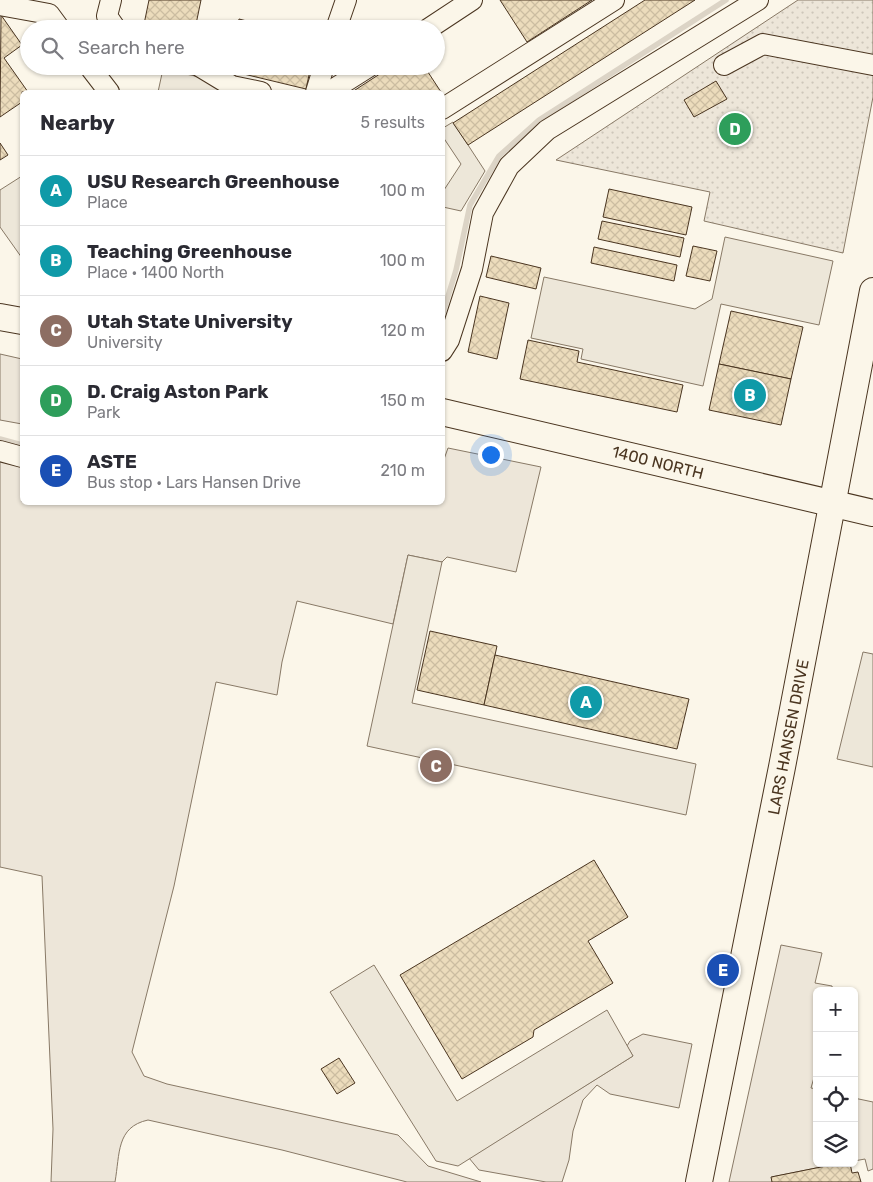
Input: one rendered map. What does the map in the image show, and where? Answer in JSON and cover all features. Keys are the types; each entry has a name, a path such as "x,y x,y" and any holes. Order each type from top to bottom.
{"main road":[{"name":"LARS HANSEN DRIVE","path":"699,1182 833,505 873,291"},
{"path":"0,316 20,321"},
{"name":"1400 NORTH","path":"445,413 873,513"}],"lane":[{"path":"110,20 107,16 111,0"},
{"path":"339,20 346,0"},
{"path":"442,20 472,0"},
{"path":"445,107 614,0"},
{"path":"445,346 449,340 472,269 483,213 509,166 547,130 758,0"},
{"path":"0,5 49,14 53,20"},
{"path":"724,65 763,44 873,65"},
{"path":"96,75 107,90"},
{"path":"214,75 232,86 251,90"},
{"path":"317,90 321,75"},
{"path":"332,90 356,75"},
{"path":"0,451 20,456"}],"shaded area":[{"path":"798,0 873,0 873,97 843,253 704,221 710,192 556,160"},
{"path":"162,75 190,75 227,83 225,90 158,90"},
{"path":"453,122 485,171 461,211 445,207 445,188 461,164 445,140 445,127"},
{"path":"20,177 20,255 0,227 0,190"},
{"path":"725,237 833,261 819,325 721,304 703,386 581,359 583,349 531,338 544,277 695,309 712,299"},
{"path":"0,354 20,359 20,424 0,420"},
{"path":"448,448 541,467 516,572 447,557 442,562 408,555 393,624 297,601 282,662 277,695 216,682 174,886 132,1052 144,1076 167,1084 398,1135 428,1166 481,1182 407,1182 282,1150 148,1120 130,1129 125,1135 119,1152 115,1182 51,1182 53,1129 42,876 0,867 0,457 20,462 20,505 445,505 445,456"},
{"path":"408,555 442,562 412,703 696,764 686,815 367,746"},
{"path":"863,652 873,654 873,767 837,759"},
{"path":"781,945 822,953 815,983 832,987 813,987 813,1081 811,1088 813,1088 813,1167 821,1167 772,1177 772,1182 729,1182"},
{"path":"374,965 457,1101 607,1010 633,1056 458,1166 436,1161 330,992"},
{"path":"643,1034 692,1044 679,1108 610,1094 597,1085 583,1100 573,1131 569,1160 562,1182 546,1182 479,1170 469,1158 633,1056 627,1046 630,1041"},
{"path":"858,1099 873,1102 873,1169 868,1171 865,1159 858,1160"}],"building":[{"path":"149,0 201,0 197,20 145,20"},
{"path":"500,0 592,0 527,42"},
{"path":"645,0 695,0 468,145 453,123"},
{"path":"1,15 20,42 20,46 4,58 27,90 20,90 20,103 0,117"},
{"path":"248,75 309,75 306,89"},
{"path":"378,75 430,75 440,90 355,90"},
{"path":"716,81 727,99 694,117 684,100"},
{"path":"0,143 8,155 0,160"},
{"path":"609,189 692,207 686,235 603,217"},
{"path":"602,221 684,238 680,257 598,239"},
{"path":"693,246 717,251 710,281 686,276"},
{"path":"594,247 677,265 674,281 591,263"},
{"path":"491,256 541,268 536,289 486,277"},
{"path":"480,296 509,303 497,359 468,352"},
{"path":"731,311 803,327 791,379 719,364"},
{"path":"528,340 579,351 577,362 683,385 677,412 520,379"},
{"path":"719,364 791,379 781,425 709,410"},
{"path":"430,631 497,646 484,705 417,690"},
{"path":"495,655 689,699 677,749 484,705"},
{"path":"594,860 628,917 588,941 613,983 534,1030 533,1037 462,1079 400,975"},
{"path":"339,1058 355,1083 337,1094 321,1069"},
{"path":"821,1167 851,1167 852,1173 858,1172 861,1182 772,1182 771,1177"}],"waterway":[{"path":"445,306 456,270 470,205 499,156 539,120 726,0"},
{"path":"0,439 20,444"}],"place":[{"name":"D. Craig Aston Park","path":"735,129"},
{"name":"Teaching Greenhouse","path":"750,395"},
{"name":"USU Research Greenhouse","path":"586,702"},
{"name":"Utah State University","path":"436,766"},
{"name":"ASTE","path":"723,970"}]}
